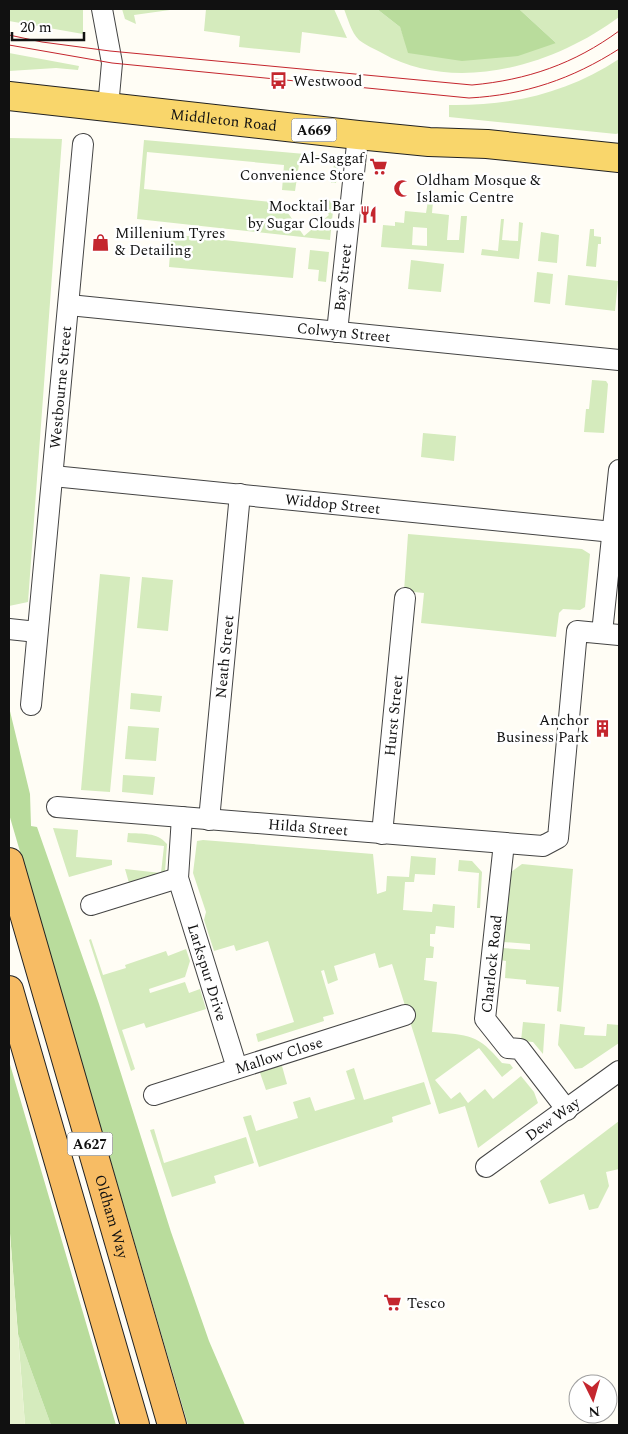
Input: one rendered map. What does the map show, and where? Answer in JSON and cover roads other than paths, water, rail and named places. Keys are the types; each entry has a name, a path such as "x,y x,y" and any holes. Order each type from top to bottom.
{"highway":[{"name":"Oldham Way","path":"9,862 172,1425"},
{"name":"A627","path":"9,990 135,1425"}],"main road":[{"name":"Middleton Road","path":"9,96 429,142 487,144 619,158"}],"street":[{"path":"102,9 112,63 108,107"},
{"name":"Bay Street","path":"337,332 358,134"},
{"name":"Westbourne Street","path":"31,705 83,144"},
{"name":"Colwyn Street","path":"69,305 619,360"},
{"path":"611,634 612,532 619,470"},
{"name":"Widdop Street","path":"53,476 612,532"},
{"name":"Neath Street","path":"209,820 240,494"},
{"name":"Hurst Street","path":"382,834 405,598"},
{"path":"9,629 37,632"},
{"name":"Hilda Street","path":"57,807 543,846 558,838 577,631 611,634"},
{"name":"Larkspur Drive","path":"182,817 178,878 236,1068"},
{"name":"Charlock Road","path":"504,844 485,1019 508,1048 520,1050 568,1110"},
{"path":"92,905 178,878"},
{"name":"Mallow Close","path":"154,1095 405,1016"},
{"name":"Dew Way","path":"486,1166 568,1110 619,1071"}],"tram line":[{"path":"9,35 42,42 110,51 472,85 512,79 549,68 585,53 619,31"},
{"path":"9,45 112,63 469,98 509,93 547,84 584,69 619,49"}],"place":[{"name":"Westwood","path":"279,81"},
{"name":"Al-Saggaf Convenience Store","path":"378,167"},
{"name":"Oldham Mosque & Islamic Centre","path":"402,189"},
{"name":"Mocktail Bar by Sugar Clouds","path":"369,215"},
{"name":"Millenium Tyres & Detailing","path":"101,242"},
{"name":"Anchor Business Park","path":"603,729"},
{"name":"Tesco","path":"393,1303"}]}
